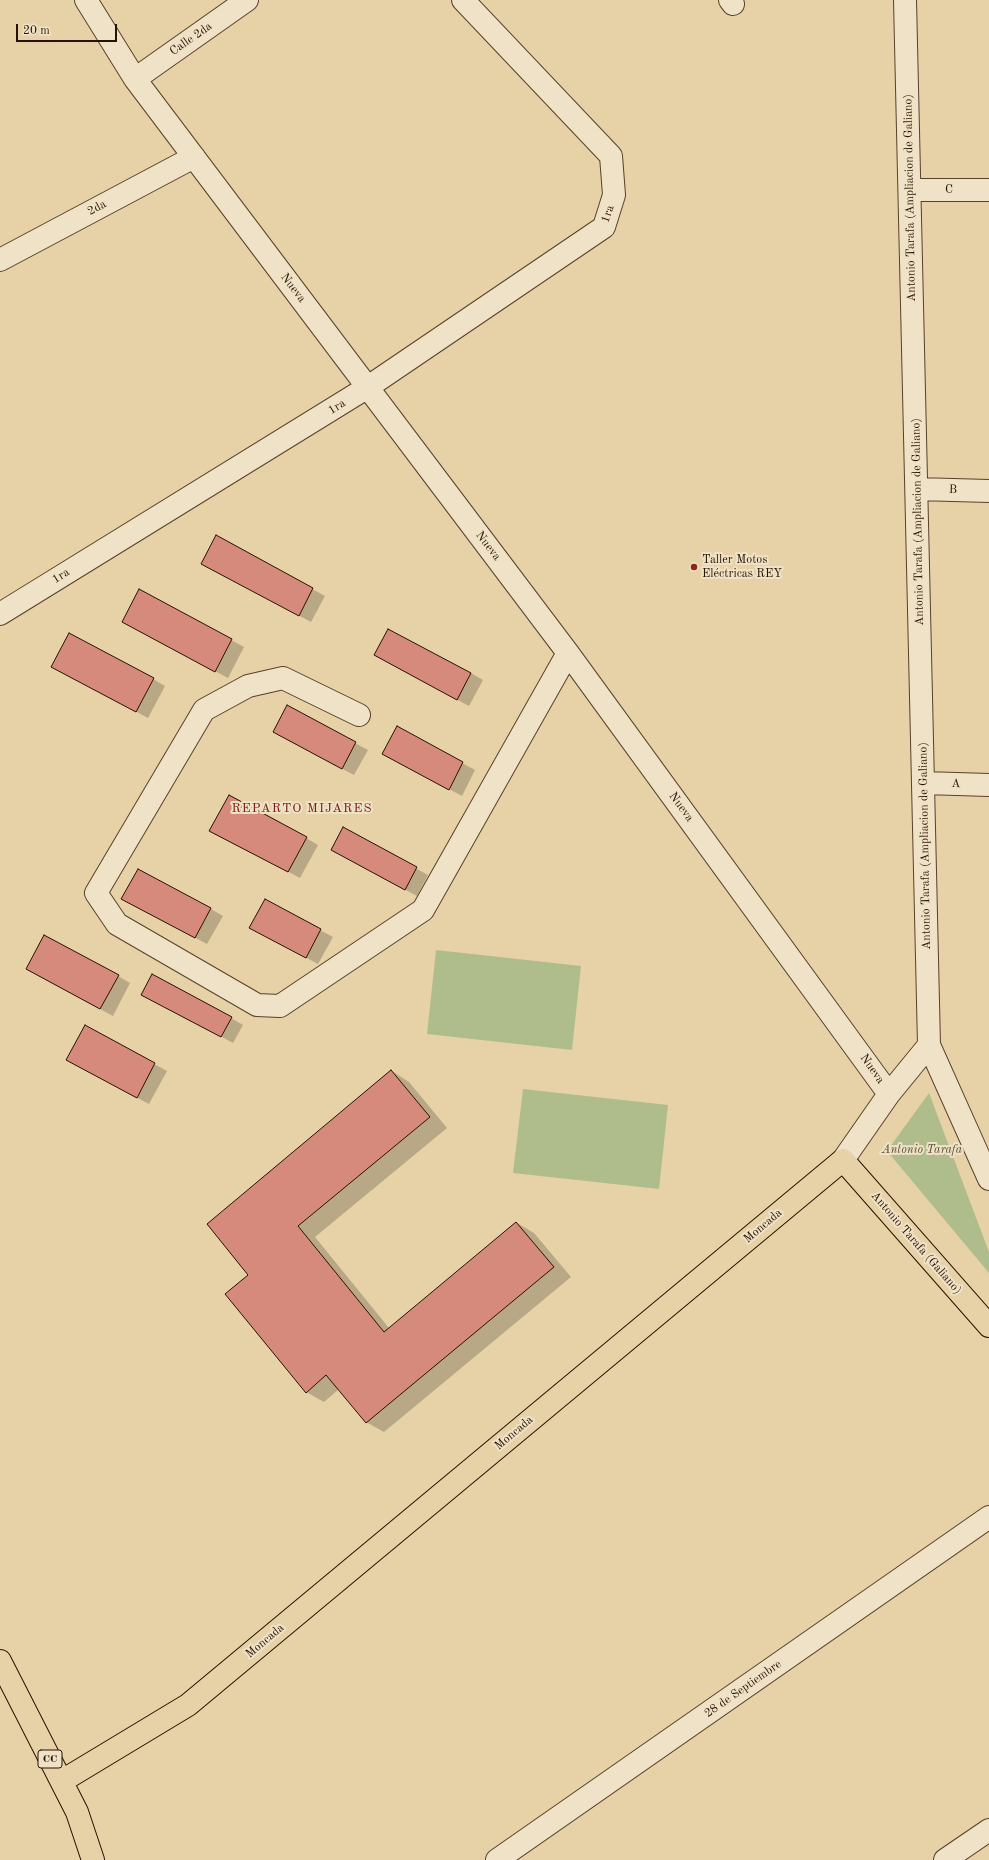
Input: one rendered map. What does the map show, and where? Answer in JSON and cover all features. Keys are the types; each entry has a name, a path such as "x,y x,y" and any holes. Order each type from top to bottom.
{"main road":[{"name":"Antonio Tarafa (Galiano)","path":"843,1160 987,1321"},
{"name":"Moncada","path":"62,1781 188,1705 843,1160"},
{"name":"CC","path":"0,1661 77,1812 93,1860"}],"street":[{"name":"Nueva","path":"86,0 135,79 568,653 890,1094"},
{"name":"Calle 2da","path":"135,79 247,0"},
{"name":"1ra","path":"0,614 368,388 604,227 614,195 611,156 463,0"},
{"name":"Antonio Tarafa (Ampliacion de Galiano)","path":"905,0 929,1044"},
{"name":"2da","path":"0,260 194,157"},
{"name":"C","path":"910,190 989,190"},
{"name":"B","path":"917,489 989,490"},
{"path":"359,715 283,678 248,686 204,710 96,893 116,924 257,1005 280,1006 422,910 568,653"},
{"name":"A","path":"924,784 989,785"},
{"path":"929,1044 989,1179"},
{"name":"Moncada","path":"843,1160 890,1094 929,1044"},
{"name":"28 de Septiembre","path":"498,1860 989,1517"},
{"path":"945,1860 989,1830"}],"green space":[{"path":"436,950 581,966 572,1050 427,1034"},
{"path":"523,1089 668,1105 659,1189 513,1173"},
{"name":"Antonio Tarafa","path":"929,1093 989,1252 989,1273 887,1151"}],"building":[{"path":"216,535 313,588 299,616 201,564"},
{"path":"139,589 232,639 215,672 122,622"},
{"path":"388,629 471,673 457,700 374,655"},
{"path":"69,633 154,678 136,712 51,667"},
{"path":"287,705 356,742 342,769 273,732"},
{"path":"397,726 463,762 449,790 382,754"},
{"path":"229,795 307,837 288,872 209,831"},
{"path":"343,827 417,867 405,890 331,850"},
{"path":"138,869 211,908 195,938 121,899"},
{"path":"265,899 321,929 306,958 249,928"},
{"path":"44,935 119,975 100,1009 26,969"},
{"path":"152,974 232,1017 221,1037 141,995"},
{"path":"85,1025 155,1063 137,1098 66,1060"},
{"path":"391,1070 430,1117 298,1226 384,1332 516,1222 554,1267 366,1423 326,1375 306,1393 225,1294 248,1275 207,1224"}],"place":[{"name":"Taller Motos Eléctricas REY","path":"694,567"}],"district":[{"name":"REPARTO MIJARES","path":"302,809"}]}
